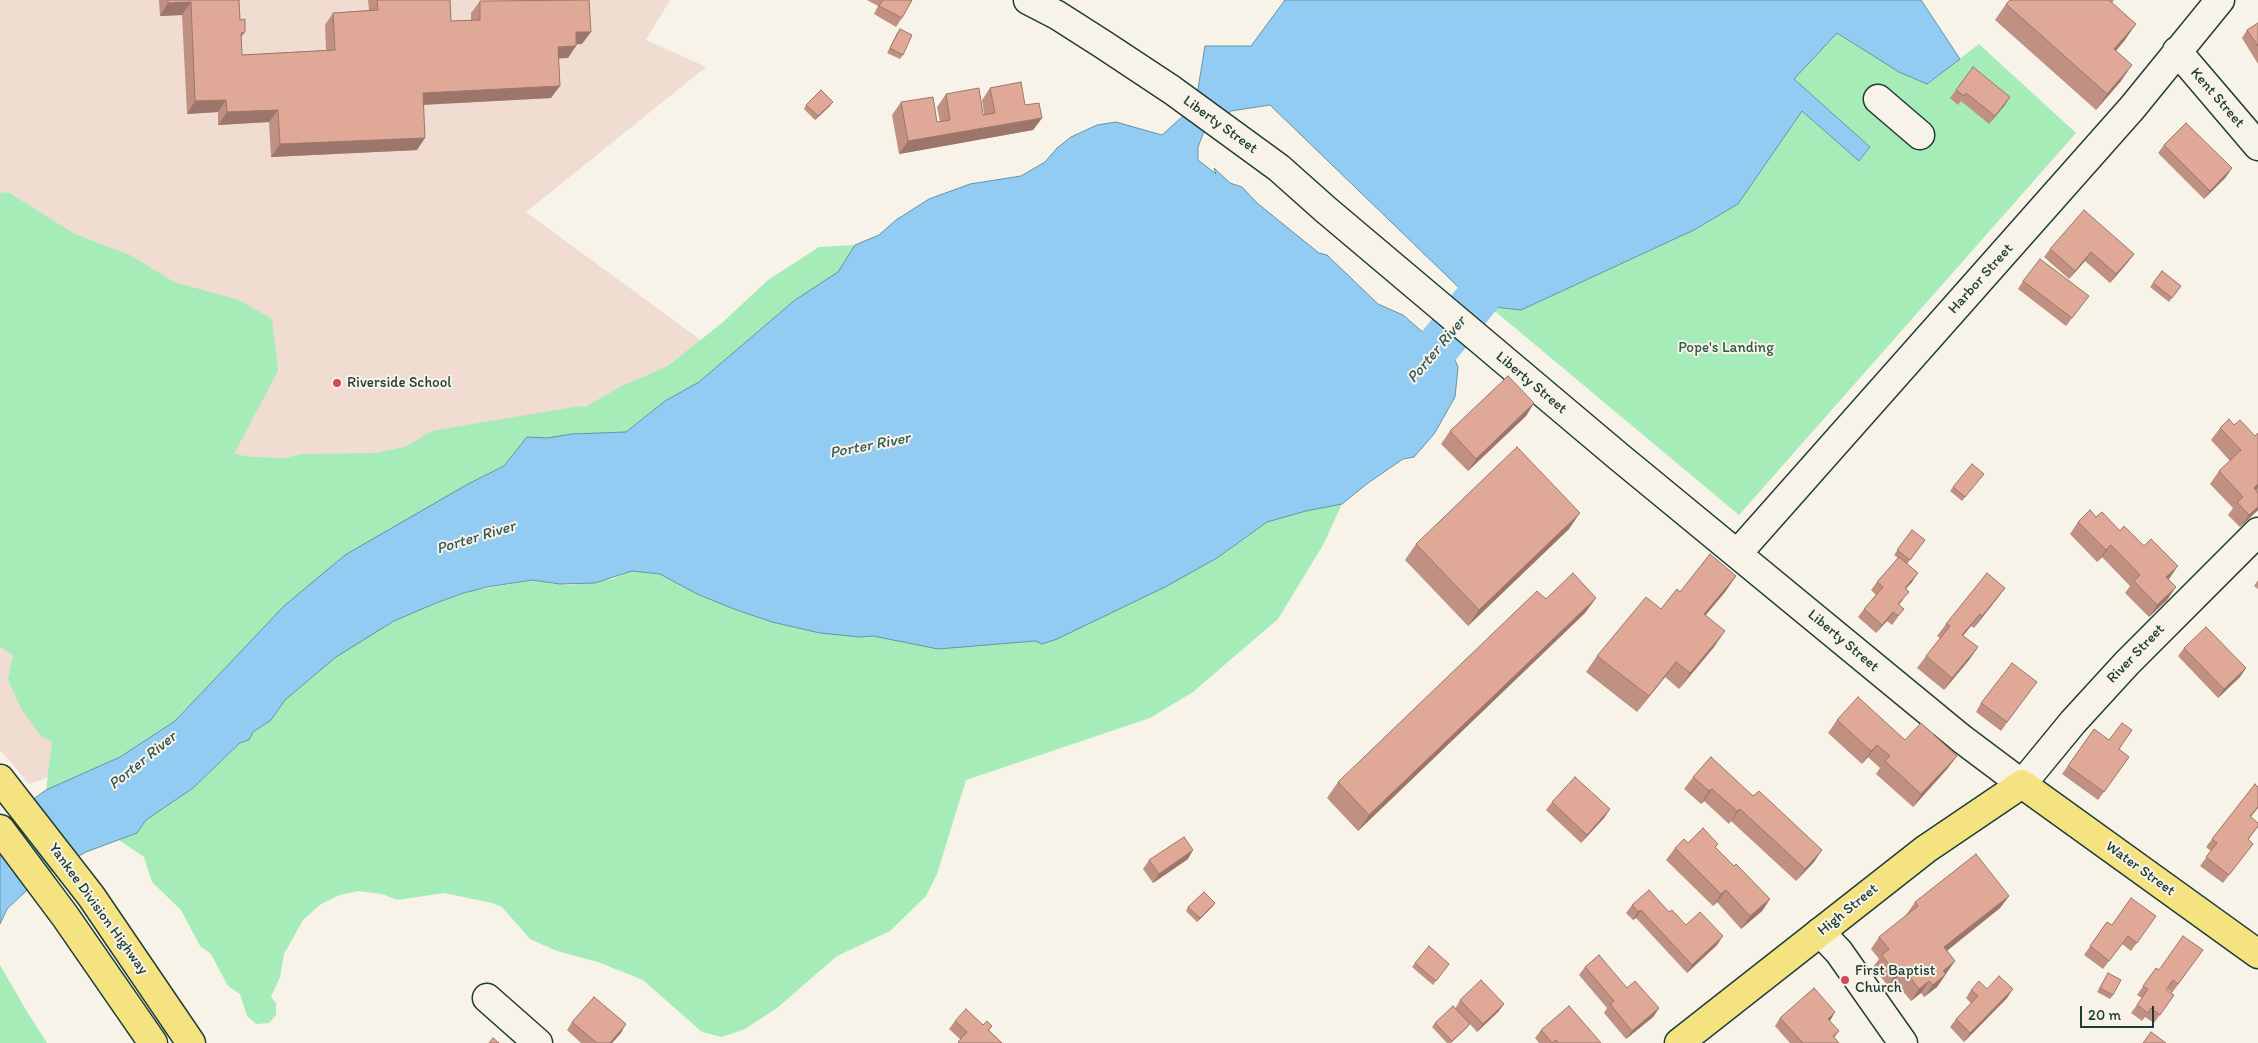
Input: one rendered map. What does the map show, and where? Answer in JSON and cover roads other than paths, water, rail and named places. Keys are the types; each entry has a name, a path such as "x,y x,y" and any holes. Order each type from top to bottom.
{"main road":[{"name":"Yankee Division Highway","path":"1,781 91,896 191,1043"},
{"name":"High Street","path":"1679,1043 1926,849 2022,784"},
{"name":"Water Street","path":"2022,784 2258,954"},
{"name":"Yankee Division Highway","path":"0,829 65,916 152,1043"},
{"path":"136,961 213,1043"}],"street":[{"name":"Liberty Street","path":"1028,0 1057,15 1172,90 1279,168 1325,209 1737,554 1962,739 2022,784"},
{"name":"Harbor Street","path":"1737,554 2132,108 2220,0"},
{"name":"Kent Street","path":"2177,51 2258,146"},
{"path":"1878,100 1920,135"},
{"name":"River Street","path":"2022,784 2073,722 2127,663 2258,532"},
{"path":"1820,932 1839,952 1903,1043"},
{"path":"487,998 538,1043"}],"water":[{"path":"1285,0 1921,0 1960,59 1927,84 1899,72 1837,33 1794,79 1870,147 1859,161 1802,111 1738,204 1694,230 1521,310 1477,305 1270,105 1231,111 1225,119 1208,128 1203,134 1198,147 1198,160 1216,174 1214,168 1230,183 1242,187 1257,203 1319,253 1327,255 1378,304 1403,315 1455,360 1458,367 1455,397 1434,434 1414,457 1403,459 1342,504 1306,511 1267,522 1217,558 1165,587 1057,639 1042,644 1035,641 938,649 873,636 860,637 820,633 772,622 734,609 697,594 660,574 632,571 595,583 560,584 532,580 487,587 464,593 394,621 336,657 285,700 271,720 253,732 249,740 240,743 193,788 146,820 137,833 86,852 42,876 7,909 0,924 0,823 46,790 120,757 175,721 284,606 345,555 468,484 504,466 527,437 547,438 572,434 626,432 665,401 699,382 795,300 838,272 855,245 879,235 896,220 929,199 970,184 1021,176 1045,162 1057,148 1071,137 1097,125 1116,122 1162,135 1183,116 1184,107 1192,102 1198,89 1205,46 1251,46"}],"waterway":[{"name":"Porter River","path":"1401,392 1512,256"}],"place":[{"name":"Riverside School","path":"337,383"},
{"name":"First Baptist Church","path":"1845,980"}],"park label":[{"name":"Pope's Landing","path":"1726,348"}]}
